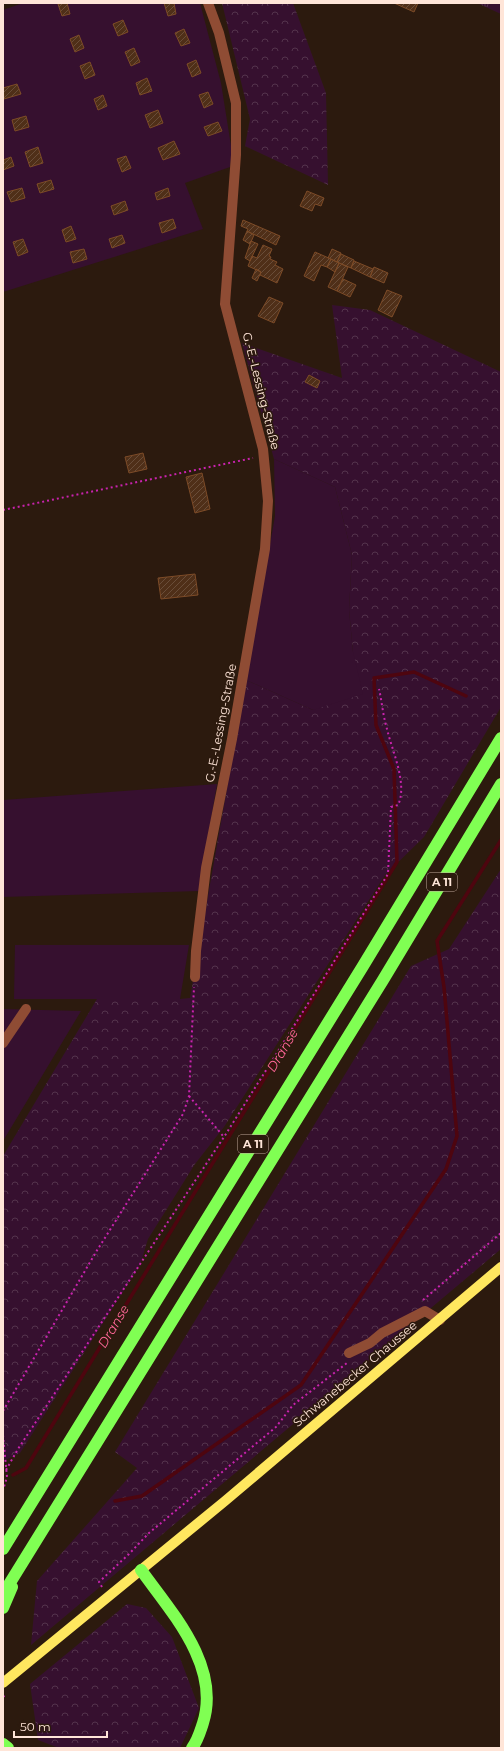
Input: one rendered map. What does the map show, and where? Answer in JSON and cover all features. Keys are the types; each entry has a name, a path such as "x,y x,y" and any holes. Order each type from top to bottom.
{"highway":[{"name":"A 11","path":"3,1549 359,972 501,738"},
{"name":"A 11","path":"3,1594 383,980 501,784"},
{"path":"3,1608 23,1560"},
{"path":"141,1570 189,1639 198,1657 207,1685 207,1712 198,1740 192,1748"},
{"path":"3,1744 8,1748"}],"main road":[{"name":"Schwanebecker Chaussee","path":"3,1683 225,1501 501,1267"}],"street":[{"name":"G.-E.-Lessing-Straße","path":"195,977 196,951 206,868 232,739 265,549 268,501 264,456 225,304 236,155 236,103 219,34 208,3"},
{"path":"3,1044 26,1009"},
{"path":"348,1358 382,1333 425,1311 440,1320"}],"path":[{"path":"3,510 264,456"},
{"path":"6,1470 18,1449 224,1137 388,874 391,807 398,805 402,798 398,762 387,729 379,689"},
{"path":"3,1411 96,1252 183,1114 189,1096 195,977"},
{"path":"189,1096 224,1137"},
{"path":"422,1300 501,1233"},
{"path":"109,1596 99,1582 149,1533 276,1427 293,1405 348,1358"},
{"path":"3,1435 7,1478 3,1490"}],"green space":[{"path":"23,3 200,3 221,83 232,152 230,167 185,183 203,229 3,292 3,10"},
{"path":"222,3 293,3 326,93 328,185 245,146 250,119"},
{"path":"477,3 501,3 501,14"},
{"path":"332,305 370,310 501,372 501,707 424,837 385,875 224,1127 195,1164 148,1239 140,1265 20,1453 3,1461 3,1156 97,999 190,998 246,680 313,710 353,652 349,610 352,555 335,487 274,459 242,343 342,378"},
{"path":"274,459 335,487 352,555 349,610 353,652 363,694 313,710 246,680 275,516"},
{"path":"217,784 199,891 3,897 3,800"},
{"path":"501,869 501,1249 31,1645 37,1581 137,1468 115,1452 411,966 449,949"},
{"path":"15,945 189,945 180,999 14,999"},
{"path":"3,1009 81,1011 3,1141"},
{"path":"127,1604 146,1608 172,1637 199,1708 180,1748 59,1748 38,1740 30,1684"}],"building":[{"path":"67,3 70,14 62,16 58,4"},
{"path":"164,3 174,3 176,14 168,16"},
{"path":"394,3 418,3 414,12"},
{"path":"123,20 128,32 118,36 113,24"},
{"path":"184,29 190,43 181,46 175,33"},
{"path":"79,35 84,48 75,52 70,39"},
{"path":"134,48 140,62 131,66 125,52"},
{"path":"196,60 201,73 192,77 187,64"},
{"path":"90,62 95,75 85,79 80,66"},
{"path":"147,78 152,91 140,95 136,83"},
{"path":"17,84 21,94 4,99 3,88"},
{"path":"208,92 213,104 204,108 199,95"},
{"path":"103,95 107,106 98,110 94,99"},
{"path":"158,110 163,123 150,128 145,115"},
{"path":"26,116 29,127 15,131 12,120"},
{"path":"218,122 222,131 208,136 204,127"},
{"path":"174,141 180,154 163,160 158,148"},
{"path":"38,147 43,163 30,167 25,152"},
{"path":"126,156 131,168 122,172 117,159"},
{"path":"11,157 14,166 3,170 3,160"},
{"path":"51,180 54,189 40,193 37,184"},
{"path":"22,188 25,198 11,202 7,192"},
{"path":"168,188 170,196 157,200 155,193"},
{"path":"307,191 324,198 321,206 315,204 312,211 300,206"},
{"path":"125,201 128,210 114,215 111,206"},
{"path":"173,219 176,228 162,233 159,223"},
{"path":"243,220 280,236 276,245 247,231 248,229 241,226"},
{"path":"71,226 76,239 66,242 62,230"},
{"path":"247,231 254,235 250,244 243,240"},
{"path":"122,235 125,243 112,248 109,239"},
{"path":"23,239 28,252 18,256 13,242"},
{"path":"251,241 258,244 250,261 245,258"},
{"path":"263,245 272,249 269,256 271,257 270,259 277,262 275,265 283,269 277,283 260,275 261,272 248,266 252,256 257,258"},
{"path":"84,249 87,259 73,263 70,252"},
{"path":"332,249 341,253 337,262 328,258"},
{"path":"315,252 331,259 327,267 321,265 314,281 304,276"},
{"path":"341,254 354,260 351,268 337,262"},
{"path":"331,259 339,263 335,272 327,267"},
{"path":"354,261 373,269 370,277 351,268"},
{"path":"339,263 348,267 337,291 328,287"},
{"path":"374,267 388,273 384,283 370,277"},
{"path":"256,269 261,272 257,281 252,278"},
{"path":"343,279 356,285 350,297 337,291"},
{"path":"387,290 402,296 392,317 378,310"},
{"path":"269,297 283,303 274,323 258,316"},
{"path":"309,375 320,381 317,388 305,382"},
{"path":"143,453 147,469 129,473 125,457"},
{"path":"202,473 210,509 195,513 186,477"},
{"path":"195,574 198,595 161,599 158,578"}],"waterway":[{"name":"Dranse","path":"13,1475 26,1468 397,862 394,769 376,725 374,678 414,672 466,696"},
{"path":"115,1501 142,1496 301,1385 446,1169 457,1136 444,987 437,941 501,840"}]}
